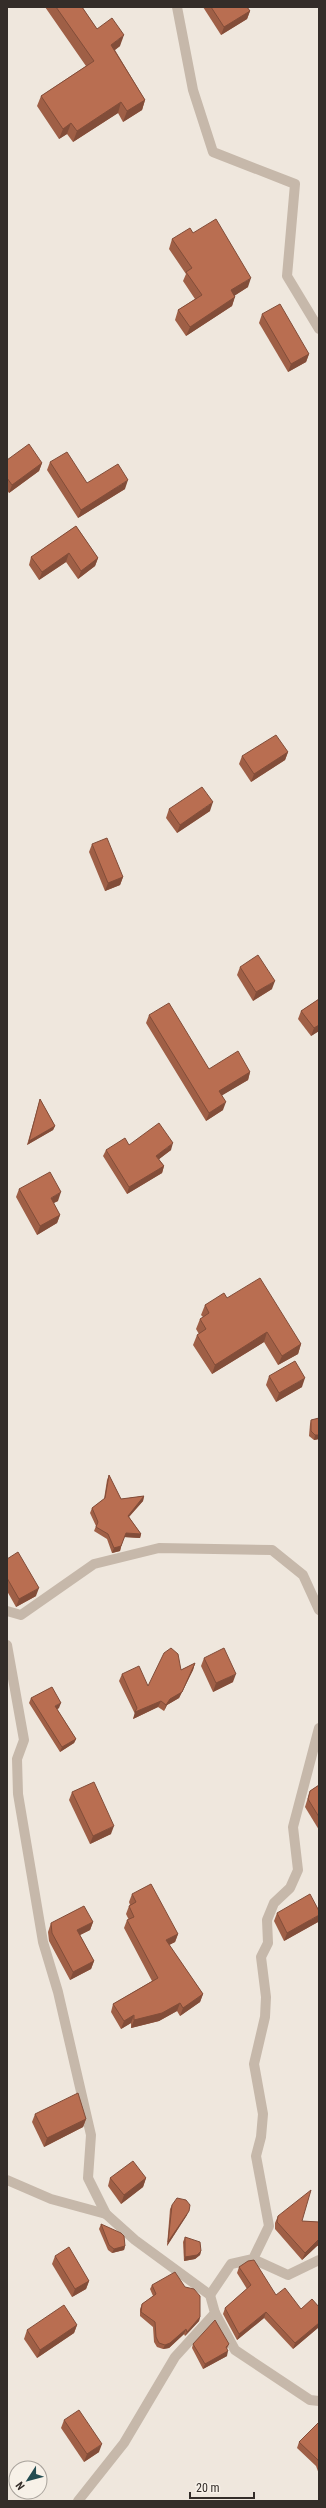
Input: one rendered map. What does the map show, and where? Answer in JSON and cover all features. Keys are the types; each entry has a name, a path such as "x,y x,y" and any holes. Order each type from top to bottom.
{"street":[{"path":"177,7 193,90 213,152 295,184 287,276 319,329"},
{"path":"7,1611 21,1615 94,1564 159,1548 272,1550 303,1575 319,1610"},
{"path":"7,1645 24,1740 17,1759 18,1794 34,1896 43,1942 58,1992 91,2135 88,2178 106,2214 141,2245 210,2296 215,2313 235,2350 310,2400 319,2401"},
{"path":"253,2260 269,2226 256,2156 261,2137 263,2114 254,2064 265,2017 266,1998 261,1957 268,1943 267,1920 274,1903 290,1888 298,1870 293,1827 319,1728"},
{"path":"7,2180 51,2199 106,2214"},
{"path":"210,2296 231,2264 253,2260 288,2274 319,2260"},
{"path":"78,2501 124,2443 175,2358 215,2313"}],"building":[{"path":"56,7 82,7 97,29 112,18 124,35 111,45 145,100 127,111 121,102 77,131 71,123 63,129 41,96 94,61"},
{"path":"211,7 247,7 250,11 224,27"},
{"path":"216,219 251,278 231,290 235,297 190,327 178,310 202,295 186,272 192,268 172,239 190,228 193,233"},
{"path":"280,304 309,354 291,364 262,314"},
{"path":"29,444 42,463 12,485 7,478 7,460"},
{"path":"67,452 87,483 118,464 128,480 81,510 50,462"},
{"path":"76,526 98,558 81,571 69,553 42,572 31,557"},
{"path":"276,735 288,752 254,774 242,756"},
{"path":"202,787 213,802 180,825 169,809"},
{"path":"107,838 123,877 108,883 92,844"},
{"path":"258,955 275,981 256,992 240,967"},
{"path":"319,999 319,1025 314,1028 301,1011"},
{"path":"169,1003 209,1069 238,1051 250,1072 219,1091 226,1102 209,1113 149,1015"},
{"path":"40,1099 55,1126 29,1141"},
{"path":"159,1123 173,1143 156,1156 164,1166 129,1187 106,1150 125,1138 129,1145"},
{"path":"50,1172 61,1192 51,1198 60,1215 40,1226 19,1189"},
{"path":"260,1278 301,1344 282,1356 267,1332 215,1365 197,1335 206,1329 200,1319 209,1313 205,1305 224,1293 227,1298"},
{"path":"295,1361 305,1378 279,1393 269,1376"},
{"path":"319,1418 319,1435 315,1435 311,1431 311,1420"},
{"path":"109,1475 121,1499 144,1496 128,1516 141,1534 126,1533 121,1546 114,1548 108,1534 96,1527 98,1522 92,1508 105,1498"},
{"path":"18,1552 39,1588 19,1599 7,1578 7,1559"},
{"path":"171,1648 178,1654 181,1670 195,1663 182,1692 170,1699 166,1705 161,1701 135,1712 137,1708 122,1674 139,1666 148,1686 164,1653"},
{"path":"224,1648 236,1674 216,1683 204,1658"},
{"path":"52,1687 61,1703 55,1706 76,1739 62,1747 31,1698"},
{"path":"94,1782 114,1826 93,1836 72,1792"},
{"path":"319,1785 319,1817 308,1799 310,1791"},
{"path":"151,1884 178,1934 166,1940 203,1994 183,2008 180,2003 162,2013 134,2020 134,2015 124,2021 113,2004 158,1978 127,1920 134,1917 129,1906 136,1902 132,1894"},
{"path":"310,1894 319,1911 319,1915 287,1933 277,1913"},
{"path":"84,1906 93,1922 77,1930 94,1961 73,1972 52,1933 51,1923"},
{"path":"78,2093 86,2119 47,2138 35,2114"},
{"path":"133,2161 146,2178 124,2195 110,2178"},
{"path":"311,2190 302,2221 319,2222 319,2239 305,2253 277,2222 278,2216"},
{"path":"177,2198 186,2200 190,2205 189,2211 168,2242 172,2205"},
{"path":"101,2224 121,2233 124,2236 125,2246 114,2249 109,2245"},
{"path":"185,2237 200,2242 201,2251 197,2255 185,2257"},
{"path":"69,2247 89,2281 75,2289 55,2256"},
{"path":"254,2260 276,2295 285,2288 301,2309 312,2299 319,2307 319,2323 295,2343 266,2312 239,2334 225,2308 251,2285 239,2267 248,2261"},
{"path":"175,2272 185,2287 194,2289 200,2296 200,2317 187,2332 186,2329 170,2343 165,2345 159,2343 156,2337 155,2322 141,2312 142,2304 156,2294 152,2285"},
{"path":"64,2305 77,2325 40,2350 27,2330"},
{"path":"215,2320 229,2344 226,2347 228,2351 205,2364 193,2344"},
{"path":"79,2410 102,2444 87,2454 64,2420"},
{"path":"319,2422 319,2463 318,2460 299,2442"}]}
